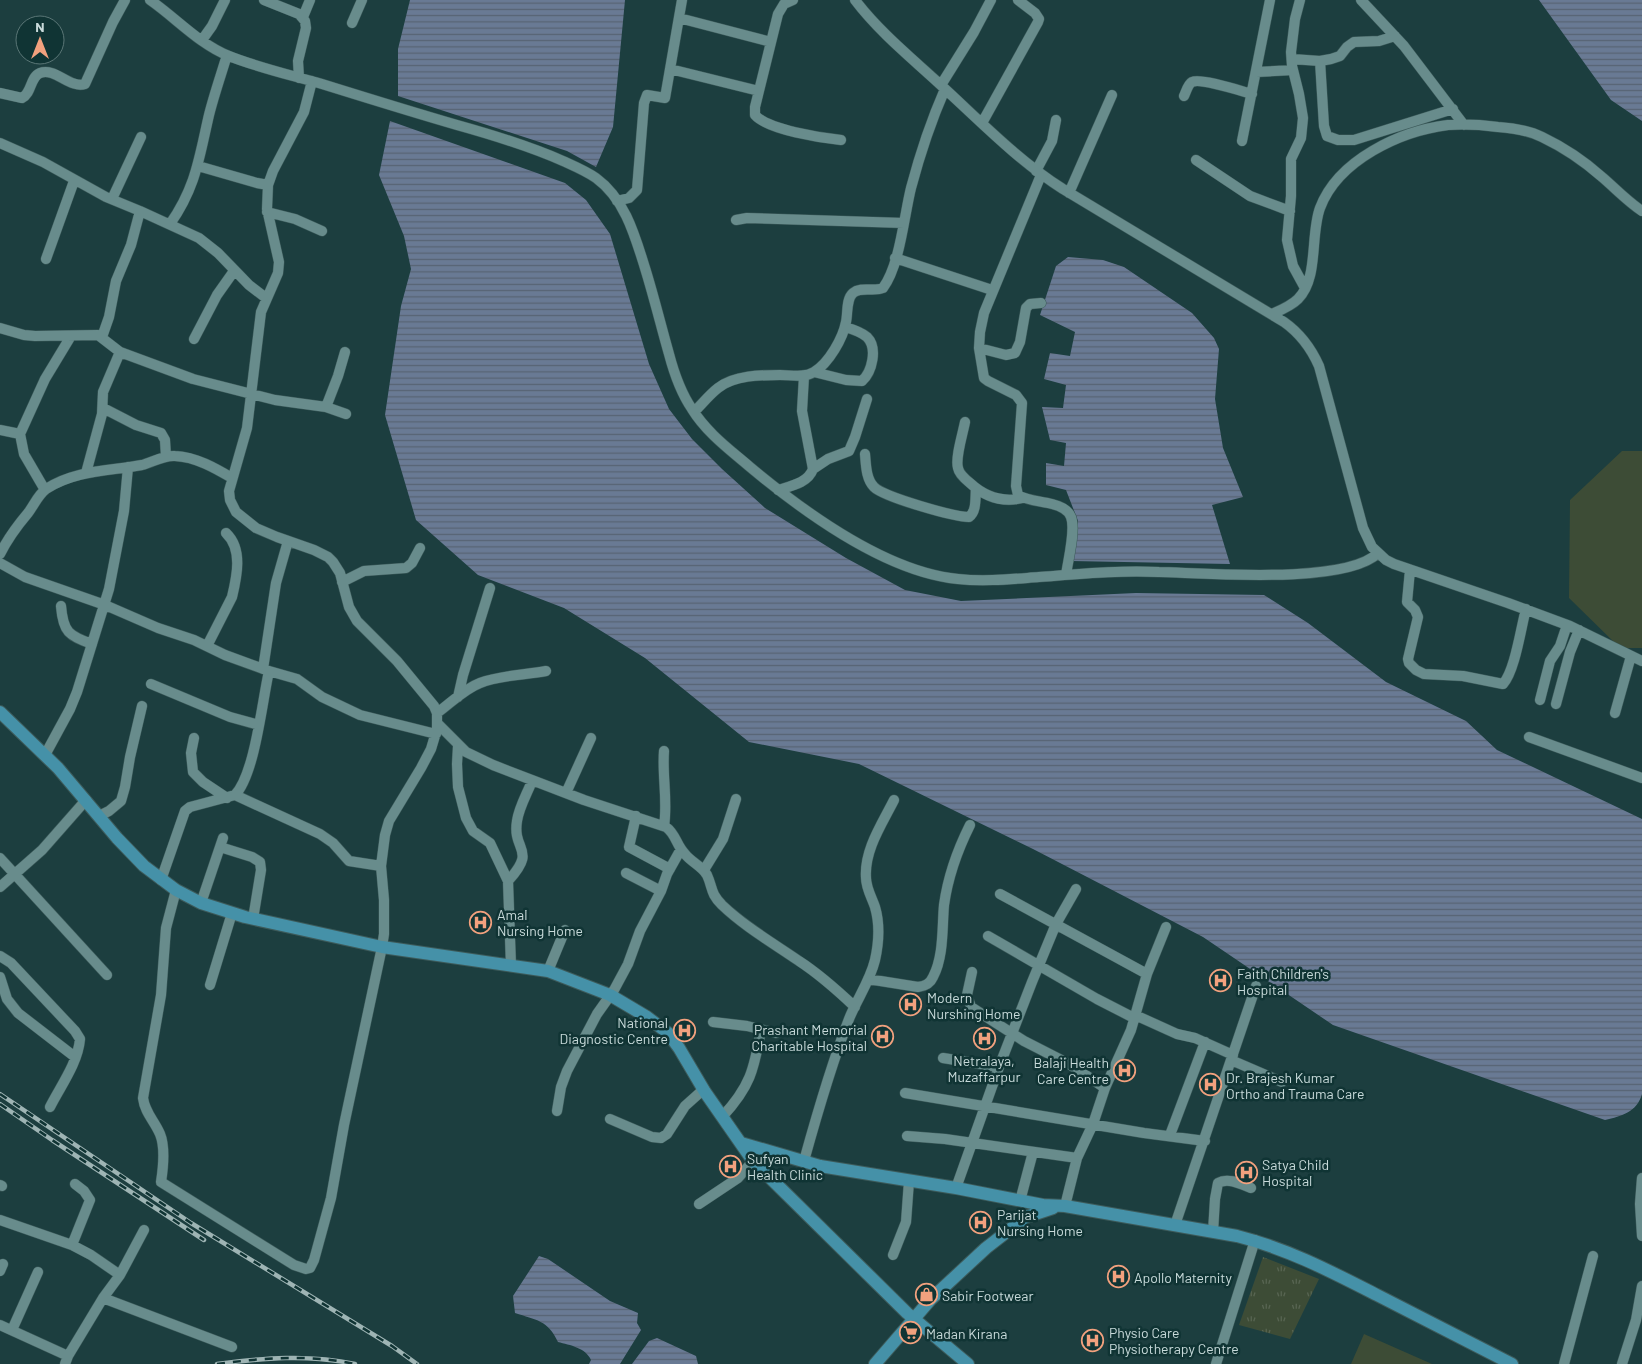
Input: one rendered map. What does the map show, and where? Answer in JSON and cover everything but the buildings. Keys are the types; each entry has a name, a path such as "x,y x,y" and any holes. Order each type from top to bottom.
{"main road":[{"path":"0,712 45,755 132,854 161,880 201,903 253,919 382,947 548,972 610,995 648,1017 668,1033 679,1048 722,1117 753,1161 913,1318 968,1364"},
{"path":"741,1143 844,1170 956,1188 1043,1205 1065,1206 1255,1240 1275,1246 1328,1270 1512,1364"},
{"path":"875,1364 913,1318 944,1286 1014,1225 1038,1212 1065,1206"}],"street":[{"path":"0,93 22,98 29,92 35,77 43,72 56,75 76,84 85,84 109,30 125,0"},
{"path":"150,0 202,40 227,55 490,134 580,168 597,178 613,194 630,222 676,374 685,397 694,412 716,438 778,490 817,518 852,540 878,553 933,575 955,579 981,580 1144,571 1292,574 1331,571 1361,564 1378,553"},
{"path":"202,40 212,26 225,0"},
{"path":"264,0 284,4 303,17 305,21 306,28 298,61 299,78"},
{"path":"303,17 310,0"},
{"path":"352,23 362,0"},
{"path":"618,201 629,198 637,190 645,98 647,95 665,98 682,0"},
{"path":"793,0 782,7 771,42 754,112 757,118 762,121 800,133 841,140"},
{"path":"813,469 802,411 809,374 829,356 845,327 848,302 852,293 861,290 883,288 889,277 904,224 911,189 943,87 991,0"},
{"path":"982,123 1039,19 1035,13 1018,0"},
{"path":"1242,141 1270,0"},
{"path":"1300,0 1292,37 1292,58 1303,118 1301,138 1291,159 1290,211 1287,240 1293,266 1305,288"},
{"path":"1361,0 1394,36 1464,125"},
{"path":"860,2 880,28 1038,173 1272,314 1301,335 1314,356 1328,399 1366,537 1386,560 1568,625 1642,661"},
{"path":"679,18 771,42"},
{"path":"1292,58 1320,61 1340,56 1354,42 1379,41 1394,36"},
{"path":"170,224 191,190 213,99 227,55"},
{"path":"1320,61 1324,126 1327,136 1332,139 1354,140 1453,109"},
{"path":"670,69 759,91"},
{"path":"1256,72 1293,70"},
{"path":"176,890 166,928 162,990 143,1098 146,1112 161,1135 163,1165 161,1182 302,1269 306,1269 312,1265 327,1216 344,1125 382,947 384,907 382,848 389,821 421,768 437,729 437,713 434,706 397,660 357,621 349,607 337,566 328,557 314,550 256,528 236,512 230,500 229,491 232,478 247,428 259,323 266,298 278,272 279,262 267,212 268,185 273,171 304,112 312,81"},
{"path":"1184,96 1190,84 1194,81 1252,94"},
{"path":"1069,193 1112,95"},
{"path":"1022,498 1016,491 1022,403 1016,395 984,378 979,348 982,322 992,290 1052,141 1056,120"},
{"path":"1272,314 1296,300 1305,288 1311,270 1316,223 1320,208 1328,193 1344,174 1369,154 1395,140 1435,128 1464,125 1510,128 1540,136 1584,162 1642,211"},
{"path":"112,199 141,137"},
{"path":"0,144 42,162 74,181 170,224 208,244 234,271 266,298"},
{"path":"1196,160 1250,196 1290,211"},
{"path":"198,166 257,184 268,185"},
{"path":"46,259 74,181"},
{"path":"102,337 109,317 116,281 131,245 140,211"},
{"path":"267,212 295,219 322,230"},
{"path":"736,220 747,218 904,224"},
{"path":"895,258 992,290"},
{"path":"194,339 217,295 234,271"},
{"path":"979,348 1006,355 1015,353 1020,342 1026,308 1030,304 1041,303"},
{"path":"694,412 715,390 727,382 761,376 809,374 862,382 873,359 872,346 865,335 845,327"},
{"path":"0,328 35,336 94,334 102,337 110,346 120,352 193,379 250,392 275,400 326,407 346,414"},
{"path":"45,490 24,454 20,434 45,379 71,336"},
{"path":"86,473 103,408 103,392 111,369 120,352"},
{"path":"326,407 345,352"},
{"path":"778,490 803,481 811,474 813,469 828,459 848,451 855,437 867,399"},
{"path":"103,408 136,425 161,433 165,440 166,457"},
{"path":"965,422 958,468 976,488 983,494 999,499 1014,500 1022,498 1060,506 1068,512 1071,517 1072,527 1066,575"},
{"path":"0,430 20,434"},
{"path":"865,454 867,471 875,488 890,496 915,504 969,517 975,507 976,488"},
{"path":"0,554 11,533 45,490 86,473 145,464 166,457 176,456 216,468 232,478"},
{"path":"45,755 70,710 113,575 128,467"},
{"path":"207,646 232,597 234,588 237,551 232,538 226,532"},
{"path":"161,880 185,811 190,807 231,796 244,781 259,725 276,583 288,541"},
{"path":"342,582 371,570 406,568 412,563 420,548"},
{"path":"0,563 25,577 104,605 207,646 225,656 303,682 322,696 360,715 437,729 473,756 493,766 664,826 672,832 688,858 704,870 714,895 722,904 756,932 807,966 830,984 854,1007"},
{"path":"1410,570 1407,602 1415,610 1418,617 1408,659 1409,663 1416,670 1424,674 1463,676 1502,684 1512,665 1526,609"},
{"path":"458,697 490,588"},
{"path":"61,606 62,618 68,632 92,644"},
{"path":"1540,700 1550,661 1560,646 1568,625"},
{"path":"1556,704 1570,652 1579,630"},
{"path":"1615,713 1621,686 1631,656"},
{"path":"437,713 471,687 486,681 546,671"},
{"path":"150,684 224,715 259,725"},
{"path":"99,816 116,806 124,794 130,757 142,706"},
{"path":"1529,737 1642,778"},
{"path":"194,738 191,753 193,772 203,782 320,834 333,843 349,861 382,866"},
{"path":"566,793 590,738"},
{"path":"458,746 458,787 466,818 473,831 490,843 508,882 511,966"},
{"path":"664,751 663,774 667,804 664,826"},
{"path":"508,882 524,858 517,834 516,822 532,781"},
{"path":"704,870 722,840 736,799"},
{"path":"0,887 55,836 86,800"},
{"path":"804,1161 834,1062 874,960 879,928 866,880 866,869 872,843 894,800"},
{"path":"636,816 629,847 670,869"},
{"path":"868,979 918,987 931,981 936,971 940,950 944,905 952,866 970,825"},
{"path":"201,903 221,842 260,862 261,870 253,919"},
{"path":"557,1111 561,1088 567,1071 593,1020 628,964 640,931 681,849"},
{"path":"0,858 107,975"},
{"path":"626,873 661,891"},
{"path":"956,1188 999,1067 1039,966 1056,924 1076,890"},
{"path":"1000,894 1147,974"},
{"path":"210,985 232,913"},
{"path":"1065,1206 1077,1158 1093,1124 1105,1088 1131,1030 1147,974 1166,927"},
{"path":"548,972 565,930"},
{"path":"988,936 1039,966 1134,1016 1177,1034 1205,1042 1282,1082"},
{"path":"0,956 12,963 78,1035 79,1044 75,1057 50,1107"},
{"path":"972,972 967,995 971,1007 1012,1034 1069,1064 1105,1088"},
{"path":"0,977 7,998 18,1013 75,1057"},
{"path":"1175,1225 1256,986"},
{"path":"713,1022 776,1032"},
{"path":"722,1117 746,1088 754,1064 760,1030"},
{"path":"1170,1136 1205,1042"},
{"path":"943,1058 999,1067"},
{"path":"610,1119 652,1137 661,1138 667,1134 685,1106 704,1089"},
{"path":"905,1093 1144,1133 1205,1141"},
{"path":"907,1136 945,1139 1077,1158"},
{"path":"1020,1201 1033,1152"},
{"path":"699,1204 738,1178 753,1161"},
{"path":"1642,1178 1640,1204 1642,1236"},
{"path":"1213,1232 1218,1184 1224,1180 1229,1180 1251,1188"},
{"path":"893,1255 906,1222 909,1181"},
{"path":"72,1245 90,1200 84,1190 75,1184"},
{"path":"0,1220 72,1245 91,1255 120,1275"},
{"path":"0,1325 66,1360 103,1298 120,1275 144,1230"},
{"path":"1216,1364 1255,1240"},
{"path":"1564,1364 1593,1256"},
{"path":"12,1330 38,1272"},
{"path":"1622,1364 1636,1320 1642,1286"},
{"path":"103,1298 232,1347"}],"green space":[{"path":"1622,451 1642,451 1642,648 1620,648 1569,598 1570,500"},
{"path":"1263,1257 1319,1279 1290,1339 1239,1325"},
{"path":"1364,1334 1432,1364 1351,1364"}],"water":[{"path":"410,0 625,0 613,127 596,167 567,151 398,96 398,49"},
{"path":"1539,0 1642,0 1642,121 1611,100"},
{"path":"390,121 565,183 586,200 610,234 649,364 669,409 692,439 765,508 846,558 905,590 961,601 1136,593 1264,595 1308,623 1386,682 1466,721 1497,750 1642,819 1642,1094 1633,1109 1623,1115 1605,1120 1333,1025 1203,937 1033,849 859,764 749,742 645,658 564,608 478,575 416,520 385,415 401,306 411,269 404,236 379,175"},
{"path":"1068,257 1103,260 1124,267 1192,313 1214,338 1219,349 1215,399 1223,448 1243,497 1212,505 1230,564 1071,561 1078,521 1066,490 1046,485 1046,463 1064,466 1066,443 1050,440 1042,407 1063,408 1066,385 1044,379 1050,353 1070,356 1075,332 1040,315 1056,266"},
{"path":"539,1256 548,1259 610,1301 638,1313 637,1323 641,1330 620,1364 589,1364 591,1360 589,1356 577,1348 558,1342 546,1325 535,1319 515,1313 513,1296"},
{"path":"657,1338 696,1356 698,1364 632,1364 649,1341"}],"railway":[{"path":"0,1094 191,1223 392,1346 417,1364"},
{"path":"0,1104 204,1240"},
{"path":"217,1364 286,1358 320,1359 355,1364"}],"place":[{"name":"Amal Nursing Home","path":"481,922"},
{"name":"Faith Children's Hospital","path":"1221,981"},
{"name":"Modern Nurshing Home","path":"911,1005"},
{"name":"National Diagnostic Centre","path":"684,1030"},
{"name":"Prashant Memorial Charitable Hospital","path":"883,1037"},
{"name":"Netralaya, Muzaffarpur","path":"984,1038"},
{"name":"Balaji Health Care Centre","path":"1125,1070"},
{"name":"Dr. Brajesh Kumar Ortho and Trauma Care","path":"1210,1085"},
{"name":"Sufyan Health Clinic","path":"731,1166"},
{"name":"Satya Child Hospital","path":"1246,1172"},
{"name":"Parijat Nursing Home","path":"981,1222"},
{"name":"Apollo Maternity","path":"1118,1277"},
{"name":"Sabir Footwear","path":"926,1295"},
{"name":"Madan Kirana","path":"910,1333"},
{"name":"Physio Care Physiotherapy Centre","path":"1093,1340"}]}
